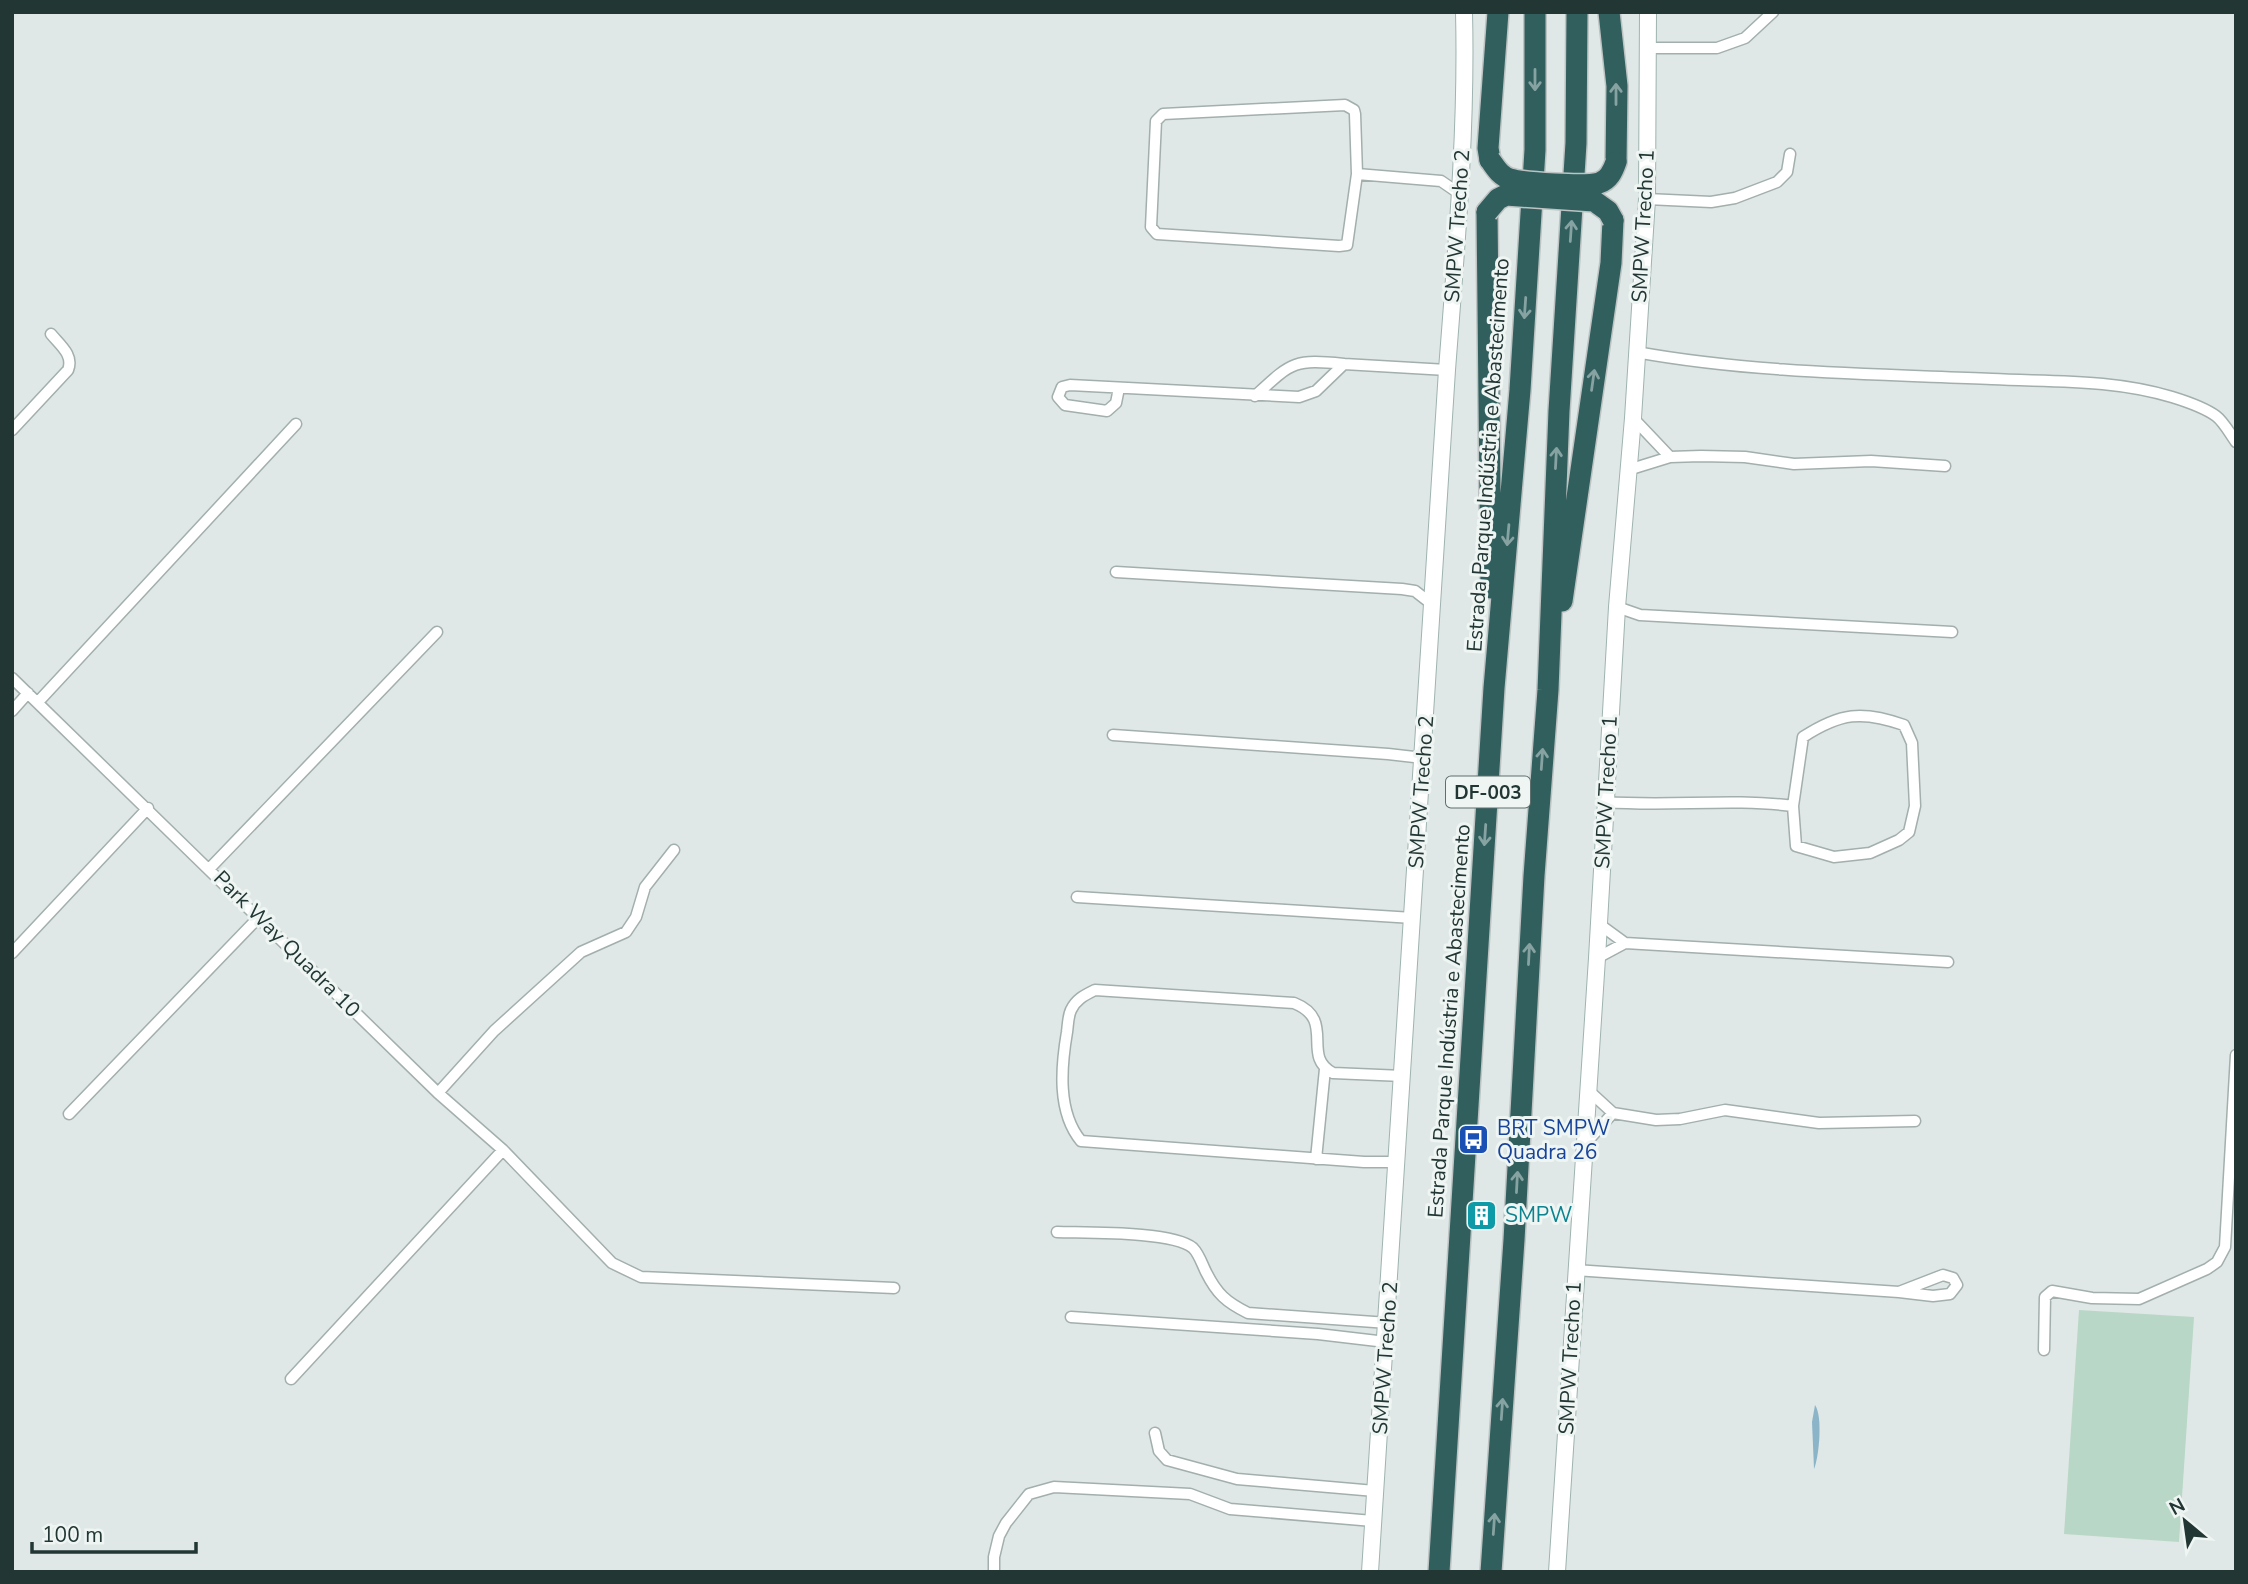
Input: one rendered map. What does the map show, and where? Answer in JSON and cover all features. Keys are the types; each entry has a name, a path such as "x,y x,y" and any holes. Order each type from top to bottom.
{"highway":[{"path":"1498,12 1490,160 1499,173 1513,180 1578,185 1600,183 1608,178 1616,162 1617,86 1609,12"},
{"name":"Estrada Parque Indústria e Abastecimento","path":"1439,1572 1494,688 1519,402 1535,150 1535,12"},
{"name":"DF-003","path":"1491,1572 1548,690 1558,424 1576,144 1577,12"},
{"path":"1494,688 1487,212 1498,199 1506,195 1594,201 1602,204 1613,220 1611,263 1548,690"}],"street":[{"name":"SMPW Trecho 2","path":"1370,1572 1462,172 1464,12"},
{"name":"SMPW Trecho 1","path":"1557,1572 1617,607 1633,418 1647,198 1650,48 1648,12"},
{"path":"1650,48 1717,48 1745,38 1773,12"},
{"path":"1350,106 1355,114 1357,174 1349,242 1343,246 1157,234 1151,227 1156,121 1167,112 1350,106"},
{"path":"1647,198 1711,202 1735,198 1777,181 1787,172 1790,154"},
{"path":"1357,174 1441,181 1462,172"},
{"path":"1441,181 1460,194"},
{"path":"12,430 68,370 71,363 68,354 51,334"},
{"path":"1636,352 1690,360 1818,371 2081,381 2135,387 2175,397 2217,417 2236,442"},
{"path":"1255,396 1290,365 1313,361 1447,370"},
{"path":"1119,388 1116,403 1107,411 1065,405 1058,397 1062,387 1070,385 1255,396 1307,396 1316,391 1344,364"},
{"path":"1633,418 1670,457"},
{"path":"38,702 296,424"},
{"path":"1628,470 1670,457 1745,457 1794,464 1871,461 1945,466"},
{"path":"1116,572 1415,591 1435,581"},
{"path":"1415,591 1433,606"},
{"path":"1617,607 1640,615 1952,632"},
{"path":"1616,625 1640,615"},
{"path":"210,868 437,632"},
{"name":"Park Way Quadra 10","path":"12,678 438,1093 503,1150 612,1264 641,1278 894,1288"},
{"path":"12,710 29,693"},
{"path":"1878,716 1904,725 1912,743 1914,806 1909,832 1899,840 1870,853 1834,857 1796,846 1793,806 1803,737 1827,722 1851,717 1878,716"},
{"path":"1113,734 1423,758"},
{"path":"1606,802 1634,804 1757,801 1793,806"},
{"path":"12,954 148,808"},
{"path":"438,1093 494,1031 581,952 626,932 636,916 645,887 674,850"},
{"path":"1077,897 1413,918"},
{"path":"69,1114 259,917"},
{"path":"1599,924 1625,943"},
{"path":"1597,958 1625,943 1948,962"},
{"path":"1316,1158 1325,1069 1317,1053 1317,1023 1306,1008 1294,1003 1095,990 1080,998 1070,1011 1062,1061 1066,1113 1073,1132 1081,1141 1316,1158 1398,1162"},
{"path":"2044,1350 2045,1297 2052,1291 2092,1298 2139,1299 2190,1278 2217,1262 2225,1247 2236,1055"},
{"path":"1325,1069 1333,1073 1403,1076"},
{"path":"1589,1091 1613,1114 1656,1119 1680,1119 1724,1110 1819,1123 1915,1121"},
{"path":"1584,1144 1613,1114"},
{"path":"291,1379 503,1150"},
{"path":"1058,1232 1147,1236 1183,1242 1198,1254 1218,1292 1229,1303 1248,1312 1388,1323"},
{"path":"1575,1270 1899,1292"},
{"path":"1071,1317 1386,1342"},
{"path":"1154,1433 1159,1451 1167,1460 1237,1479 1375,1491"},
{"path":"994,1572 999,1536 1006,1523 1029,1494 1054,1487 1190,1494 1230,1509 1373,1521"}],"green space":[{"path":"2079,1310 2194,1317 2179,1542 2064,1534"}],"water":[{"path":"1815,1405 1819,1418 1819,1437 1814,1469 1812,1422"}],"place":[{"name":"BRT SMPW Quadra 26","path":"1474,1140"},
{"name":"SMPW","path":"1482,1215"}]}
